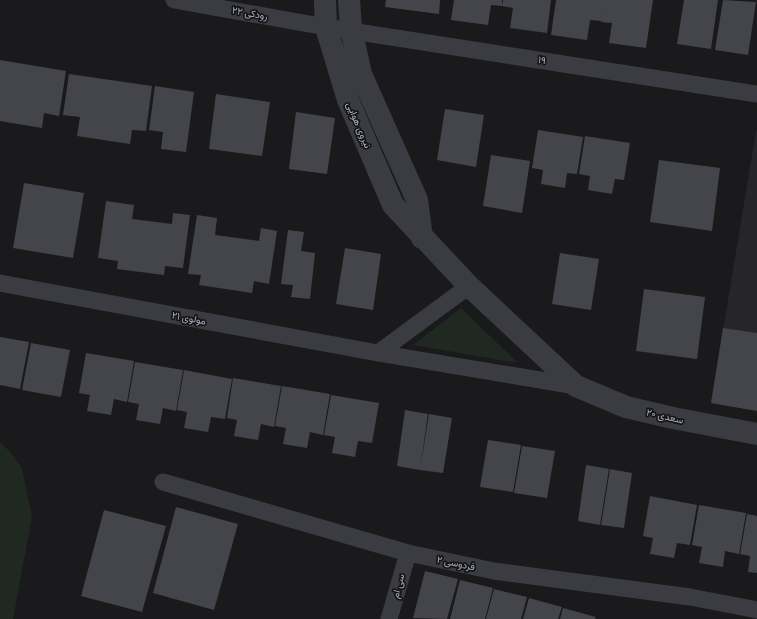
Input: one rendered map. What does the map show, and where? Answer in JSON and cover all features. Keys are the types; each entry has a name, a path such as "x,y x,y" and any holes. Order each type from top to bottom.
{"street":[{"name":"رودکی ۲۲","path":"174,0 326,26"},
{"name":"نیروی هوایی","path":"325,0 326,26 348,100 393,205 422,238 469,286 576,386"},
{"path":"349,0 351,29 360,74 416,200 422,238"},
{"name":"۱۹","path":"326,26 757,94"},
{"name":"مولوی ۲۱","path":"0,283 378,354 576,386"},
{"path":"378,354 469,286"},
{"name":"سعدی ۲۰","path":"576,386 626,407 673,418 757,434"},
{"name":"فردوسی ۲","path":"163,482 408,553 494,572 690,597 757,610"},
{"name":"سی ام","path":"389,619 408,553"}],"shaded area":[{"path":"757,131 757,411 711,403"},
{"path":"461,308 518,363 413,345"},
{"path":"0,442 22,468 32,517 13,619 0,619"}],"building":[{"path":"386,0 440,0 439,14 385,7"},
{"path":"454,0 502,0 502,6 491,5 488,25 451,20"},
{"path":"503,0 551,0 547,33 510,28 513,8 502,6"},
{"path":"556,0 604,0 601,21 590,20 587,40 551,35"},
{"path":"604,0 653,0 646,48 609,43 612,23 601,22"},
{"path":"684,0 718,0 711,49 677,44"},
{"path":"723,0 756,2 748,55 715,50"},
{"path":"0,60 66,71 59,116 44,113 42,128 0,121"},
{"path":"69,74 152,86 146,131 132,130 130,144 77,136 80,117 63,115"},
{"path":"155,86 194,92 186,152 161,149 163,132 149,130"},
{"path":"216,94 270,102 262,156 209,149"},
{"path":"445,109 484,115 476,167 437,160"},
{"path":"296,112 335,118 327,174 289,169"},
{"path":"538,130 583,137 577,174 567,173 565,188 541,184 543,170 532,168"},
{"path":"585,136 630,143 624,180 615,179 612,194 588,190 590,176 579,174"},
{"path":"491,155 530,161 522,213 483,206"},
{"path":"659,160 720,168 712,231 650,222"},
{"path":"24,183 84,193 73,258 13,248"},
{"path":"106,201 134,205 132,219 172,224 173,213 190,215 183,268 165,266 164,275 117,269 118,261 98,258"},
{"path":"197,215 217,218 215,235 259,241 261,228 277,231 269,284 254,281 252,293 199,285 201,275 188,274"},
{"path":"288,230 304,232 301,251 315,253 310,299 291,297 293,285 281,284"},
{"path":"345,248 381,254 373,310 336,304"},
{"path":"560,253 599,259 591,310 552,304"},
{"path":"644,289 705,297 697,359 636,351"},
{"path":"723,328 757,333 757,411 711,403"},
{"path":"0,337 29,342 20,389 0,385"},
{"path":"31,343 70,350 61,397 22,390"},
{"path":"86,353 134,361 127,402 114,399 111,415 87,411 90,395 79,393"},
{"path":"135,362 183,370 176,411 163,408 160,424 136,420 139,404 128,402"},
{"path":"184,370 232,379 225,419 211,417 208,432 184,428 187,412 177,410"},
{"path":"233,378 281,386 274,427 261,424 258,440 234,436 237,420 227,418"},
{"path":"282,386 330,394 323,435 310,432 307,448 283,444 286,428 275,426"},
{"path":"331,395 379,403 372,443 358,441 355,457 332,453 335,437 324,435"},
{"path":"405,410 428,414 420,470 397,466"},
{"path":"429,414 452,418 443,473 420,470"},
{"path":"488,440 521,445 513,492 480,487"},
{"path":"522,446 555,451 547,498 514,493"},
{"path":"586,465 609,469 600,525 578,521"},
{"path":"610,469 632,473 624,528 601,525"},
{"path":"650,496 697,505 690,545 677,543 674,558 650,554 653,538 643,536"},
{"path":"699,505 746,513 739,554 725,551 723,567 699,563 702,547 692,545"},
{"path":"176,507 238,524 214,610 153,593"},
{"path":"104,510 166,526 142,612 81,596"},
{"path":"747,514 757,516 757,573 748,572 750,556 740,554"},
{"path":"425,571 458,579 447,619 413,618"},
{"path":"460,580 493,588 485,619 450,619"},
{"path":"494,589 527,597 521,619 486,619"},
{"path":"529,598 562,607 558,619 523,619"},
{"path":"563,608 596,617 595,619 560,619"}]}
